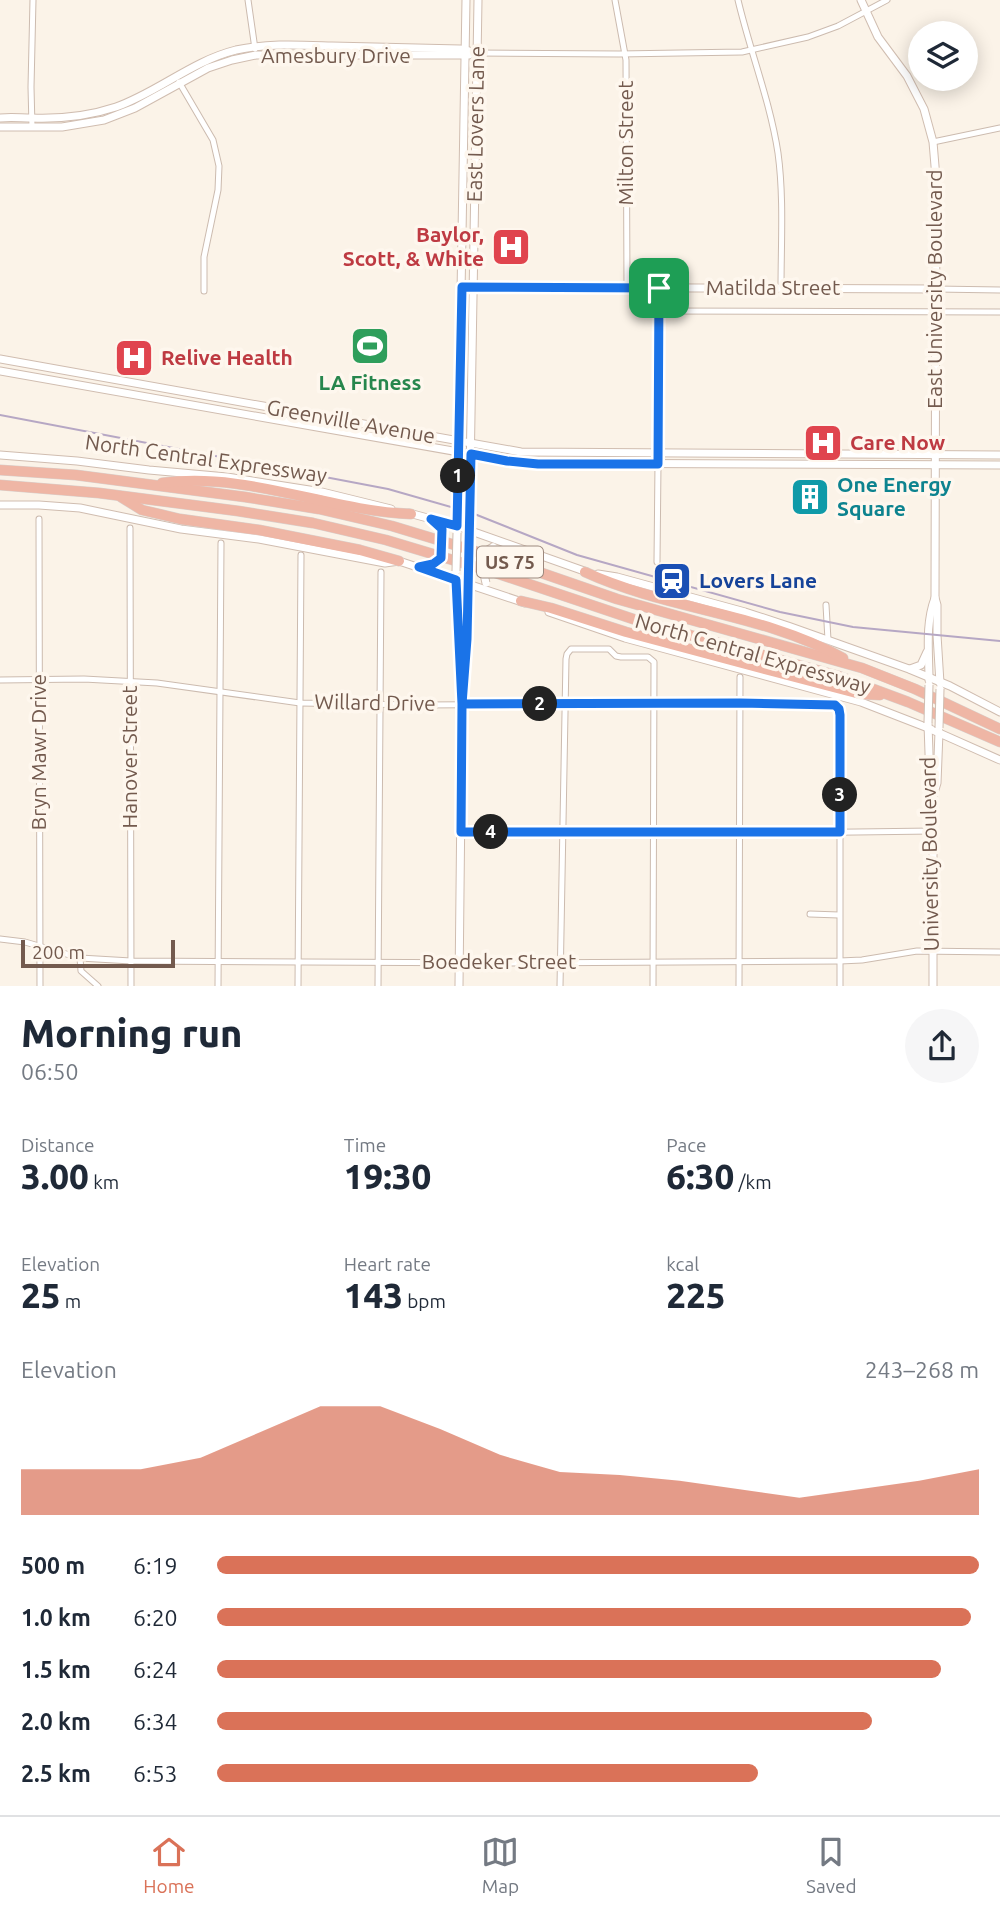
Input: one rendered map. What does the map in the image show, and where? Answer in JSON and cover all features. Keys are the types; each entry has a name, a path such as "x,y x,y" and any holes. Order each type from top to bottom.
{"highway":[{"name":"North Central Expressway","path":"0,470 76,475 282,503 392,526 642,606 862,668 915,689 1000,729"},
{"path":"151,485 187,479 230,483 381,513 411,514"},
{"name":"North Central Expressway","path":"0,485 117,495 294,520 405,545 621,615 820,671 891,695 1000,743"},
{"path":"117,495 142,510 180,519 271,532 360,550 399,561"},
{"path":"585,572 613,585 765,626 825,648 862,668"},
{"path":"521,601 860,694 891,695"}],"main road":[{"name":"East Lovers Lane","path":"456,580 466,0"},
{"name":"East Lovers Lane","path":"468,580 478,0"},
{"name":"East University Boulevard","path":"862,0 878,37 916,90 933,142 936,178 935,598 929,648 928,725"},
{"name":"Amesbury Drive","path":"0,127 106,110 177,79 219,55 255,51 276,45 360,51 477,53"},
{"name":"Amesbury Drive","path":"0,118 74,126 108,119 135,108 177,79"},
{"path":"106,110 108,119"},
{"path":"463,171 475,170"},
{"name":"Matilda Street","path":"462,287 936,289"},
{"path":"658,464 659,288"},
{"name":"Greenville Avenue","path":"0,359 459,442 538,453 1000,455"},
{"path":"38,377 40,366"},
{"name":"Greenville Avenue","path":"0,371 507,461 538,464 1000,465"},
{"path":"110,390 111,379"},
{"path":"194,405 195,394"},
{"path":"776,453 777,464"},
{"path":"832,454 832,464"},
{"name":"North Central Expressway","path":"0,456 77,461 265,482 322,492 431,519 585,572 617,577 762,617 909,669 929,681 1000,712"},
{"name":"North Central Expressway","path":"0,505 80,508 181,529 258,538 385,563 399,561 423,566 456,580 468,580 494,593 625,638 861,702 928,725 1000,760"},
{"path":"423,566 438,562 441,558 440,525 431,519"},
{"path":"494,593 484,578 484,554 493,547 517,547"},
{"path":"456,580 462,704 459,985"},
{"path":"462,704 468,580"},
{"name":"East University Boulevard","path":"933,797 937,783 940,686 935,598"},
{"path":"909,669 920,665 929,648"},
{"name":"University Boulevard","path":"928,725 933,797 933,985"}],"street":[{"path":"32,122 33,0"},
{"path":"248,0 255,51"},
{"name":"Milton Street","path":"615,0 626,54 627,288"},
{"path":"738,0 775,133 779,164 781,288"},
{"name":"Amesbury Drive","path":"477,53 721,53 752,50 808,37 838,26 887,0"},
{"path":"177,79 214,140 219,166 218,190 204,257 204,291"},
{"path":"933,142 1000,128"},
{"name":"Matilda Street","path":"936,289 1000,289"},
{"path":"659,311 1000,312"},
{"path":"657,562 658,464"},
{"name":"Bryn Mawr Drive","path":"39,519 40,985"},
{"name":"Hanover Street","path":"130,528 131,985"},
{"path":"218,985 221,543"},
{"path":"298,985 301,555"},
{"path":"378,985 381,572"},
{"path":"826,605 828,640"},
{"path":"560,985 566,659 569,650 609,649 621,657 648,657 654,662 653,985"},
{"path":"739,985 740,677"},
{"name":"Willard Drive","path":"0,680 130,681 300,703 835,705 840,715 840,832"},
{"path":"461,832 933,831"},
{"path":"840,832 840,985"},
{"path":"810,914 839,915"},
{"name":"Boedeker Street","path":"0,939 26,942 80,958 131,961 840,961 906,952 1000,952"},
{"path":"80,958 81,971 98,985"}],"tram line":[{"path":"0,415 388,489 472,513 577,555 780,612 853,627 1000,641"}],"place":[{"name":"Baylor, Scott, & White","path":"511,247"},
{"name":"LA Fitness","path":"370,346"},
{"name":"Relive Health","path":"134,358"},
{"name":"Care Now","path":"823,443"},
{"name":"One Energy Square","path":"810,497"},
{"name":"Lovers Lane","path":"672,581"}],"route":[{"path":"659,288 462,287 457,526 431,519 442,529 441,558 438,562 419,567 456,580 462,704 835,705 840,715 840,832 461,832 462,704 467,639 471,454 538,464 658,464 659,288"}]}
